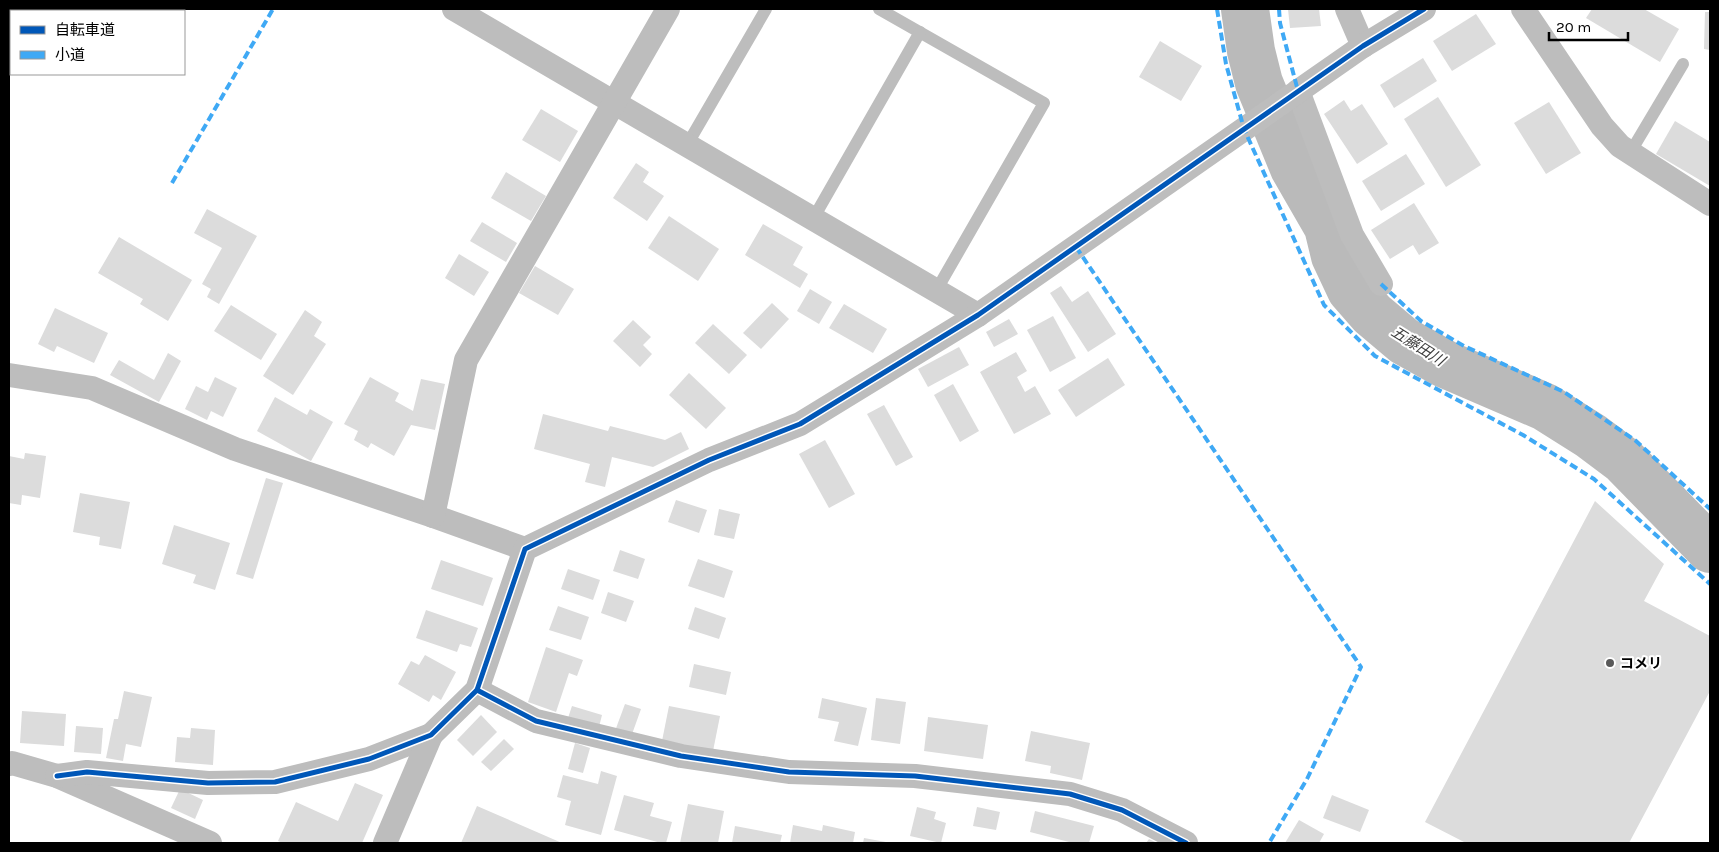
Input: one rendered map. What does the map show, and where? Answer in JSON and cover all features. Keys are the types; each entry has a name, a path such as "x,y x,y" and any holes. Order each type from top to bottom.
{"street":[{"path":"454,9 978,315"},
{"path":"433,516 466,360 668,9"},
{"path":"1347,9 1363,46"},
{"path":"385,843 431,735 477,690 525,550 708,460 800,424 978,315 1363,46 1424,9"},
{"path":"1523,9 1602,126 1620,146 1710,204"},
{"path":"1298,91 1352,234 1381,284"},
{"path":"9,375 92,388 236,449 433,516 525,550"},
{"path":"477,690 536,722 681,756 789,772 916,776 1070,794 1122,810 1186,843"},
{"path":"57,776 87,772 208,783 275,782 369,759 431,735"},
{"path":"10,757 210,843"}],"lane":[{"path":"687,145 766,9"},
{"path":"879,9 1044,104 936,291"},
{"path":"813,219 920,32"},
{"path":"1630,153 1683,64"}],"building":[{"path":"1288,9 1319,9 1321,26 1290,28"},
{"path":"1592,9 1644,9 1679,29 1660,62 1586,18"},
{"path":"1705,12 1710,12 1710,50 1704,49"},
{"path":"1476,14 1496,44 1452,71 1433,41"},
{"path":"1160,41 1202,66 1181,101 1139,77"},
{"path":"1423,58 1437,81 1394,108 1380,85"},
{"path":"1438,97 1481,165 1446,187 1404,119"},
{"path":"1344,100 1351,111 1362,104 1388,144 1357,164 1324,114"},
{"path":"1549,102 1581,153 1546,174 1514,123"},
{"path":"541,109 578,131 560,162 522,140"},
{"path":"1675,121 1710,142 1710,186 1656,154"},
{"path":"1406,154 1425,184 1381,211 1362,181"},
{"path":"636,163 649,172 643,182 664,196 647,221 613,198"},
{"path":"506,172 546,196 531,221 491,198"},
{"path":"1414,203 1439,243 1419,255 1413,245 1390,259 1371,230"},
{"path":"207,209 257,236 219,304 207,297 211,289 202,284 222,248 194,233"},
{"path":"669,216 719,249 698,281 648,248"},
{"path":"482,222 517,243 506,262 470,241"},
{"path":"763,224 803,247 793,265 808,274 800,288 745,255"},
{"path":"119,237 192,280 168,321 140,304 143,299 98,273"},
{"path":"459,254 489,272 474,296 445,278"},
{"path":"535,266 574,289 558,315 519,293"},
{"path":"1061,286 1072,302 1088,291 1116,334 1088,352 1050,293"},
{"path":"810,289 832,302 819,324 797,311"},
{"path":"772,303 789,319 761,349 743,333"},
{"path":"844,304 887,329 873,353 829,328"},
{"path":"231,305 277,334 261,360 214,331"},
{"path":"55,308 108,333 94,363 57,346 54,352 38,344"},
{"path":"305,310 322,322 314,336 326,344 293,395 263,376"},
{"path":"1053,316 1076,358 1050,372 1027,330"},
{"path":"1009,319 1018,334 994,347 986,332"},
{"path":"633,320 651,337 643,345 652,354 640,367 613,341"},
{"path":"713,324 747,355 729,374 695,343"},
{"path":"959,347 969,365 928,387 918,369"},
{"path":"1016,352 1027,371 1017,377 1025,392 1035,386 1051,414 1014,434 980,372"},
{"path":"168,353 181,361 159,402 110,375 119,360 154,380"},
{"path":"1108,358 1125,385 1076,417 1058,390"},
{"path":"689,373 726,408 706,429 669,395"},
{"path":"215,377 237,388 223,417 211,411 207,420 185,409 196,386 208,392"},
{"path":"370,377 399,393 395,401 413,411 421,379 445,384 435,430 411,425 394,456 371,443 368,448 354,440 358,431 344,424"},
{"path":"953,384 979,431 960,442 934,395"},
{"path":"275,397 307,415 310,409 333,422 311,461 257,431"},
{"path":"884,405 913,457 896,466 867,414"},
{"path":"543,414 608,431 610,426 665,440 681,432 689,449 653,467 612,457 605,487 585,482 590,464 534,449"},
{"path":"825,440 855,494 829,508 799,454"},
{"path":"25,453 46,456 40,498 22,495 21,505 9,503 9,456 24,459"},
{"path":"266,478 283,483 253,579 236,574"},
{"path":"80,493 130,502 121,549 99,545 100,537 73,532"},
{"path":"676,500 707,510 699,533 668,522"},
{"name":"コメリ","path":"1595,501 1664,564 1644,601 1710,636 1710,691 1629,843 1466,843 1425,822"},
{"path":"719,509 740,514 734,539 714,535"},
{"path":"174,525 230,543 215,590 193,583 196,575 162,564"},
{"path":"620,550 645,559 638,579 613,571"},
{"path":"698,559 733,571 724,598 688,586"},
{"path":"441,560 493,578 483,606 431,589"},
{"path":"568,569 600,580 593,600 561,589"},
{"path":"608,592 634,601 626,622 601,613"},
{"path":"558,606 589,617 581,640 549,630"},
{"path":"695,607 726,618 719,639 688,629"},
{"path":"426,610 478,628 471,647 460,644 457,652 416,638"},
{"path":"546,647 583,660 577,676 569,673 556,712 528,702"},
{"path":"425,655 456,672 441,700 433,695 429,702 398,684 411,661 419,665"},
{"path":"694,664 731,672 726,695 689,687"},
{"path":"124,691 152,697 141,747 126,744 123,761 106,758 114,719 118,719"},
{"path":"822,698 867,708 858,746 834,741 839,722 818,718"},
{"path":"876,698 906,702 900,744 871,740"},
{"path":"625,704 641,709 631,737 615,731"},
{"path":"572,706 602,715 599,727 568,718"},
{"path":"669,706 720,716 713,751 662,741"},
{"path":"22,711 66,714 64,746 20,743"},
{"path":"481,715 497,732 473,756 457,740"},
{"path":"928,717 988,725 983,759 924,751"},
{"path":"76,726 103,728 101,754 74,752"},
{"path":"191,728 215,730 213,765 175,762 177,737 190,738"},
{"path":"1031,731 1090,743 1082,780 1050,773 1051,766 1025,761"},
{"path":"504,739 514,749 491,771 481,762"},
{"path":"575,743 590,748 583,773 568,769"},
{"path":"601,771 617,776 601,835 565,825 571,801 557,797 563,775 598,784"},
{"path":"355,783 383,795 362,843 283,843 278,841 296,802 338,821"},
{"path":"180,789 203,800 195,819 171,808"},
{"path":"624,795 654,803 650,816 672,822 666,843 614,830"},
{"path":"1332,795 1369,810 1360,832 1323,818"},
{"path":"688,804 724,811 718,843 680,843"},
{"path":"477,806 562,843 461,843"},
{"path":"917,807 936,812 934,819 946,823 941,843 910,836"},
{"path":"977,807 1000,812 996,830 973,826"},
{"path":"1035,811 1094,826 1089,843 1073,843 1030,832"},
{"path":"1299,820 1324,834 1319,843 1285,843"},
{"path":"793,825 822,831 823,825 855,832 853,843 790,843"},
{"path":"735,826 782,835 780,843 732,843"},
{"path":"864,838 886,842 886,843 863,843"},
{"path":"1149,839 1157,843 1146,843"}],"waterway":[{"name":"五藤田川","path":"1245,9 1251,51 1259,83 1294,168 1328,227 1335,256 1351,290 1372,314 1404,341 1445,364 1545,407 1591,436 1623,460 1710,549"}],"marked path":[{"path":"172,183 273,9"},
{"path":"1217,9 1226,64 1244,129 1324,305 1375,356 1523,435 1594,479 1710,584"},
{"path":"1279,9 1280,23 1298,91"},
{"path":"1076,247 1361,667 1307,779 1269,843"},
{"path":"1381,284 1421,321 1464,346 1564,392 1636,441 1710,509"}],"cycle path":[{"path":"57,776 87,772 208,783 275,782 369,759 431,735 477,690 525,549 709,460 800,424 978,315 1363,46 1424,9"},
{"path":"477,690 536,721 681,756 789,772 915,776 1070,794 1122,810 1186,843"}],"place":[{"name":"コメリ","path":"1610,663"}]}
